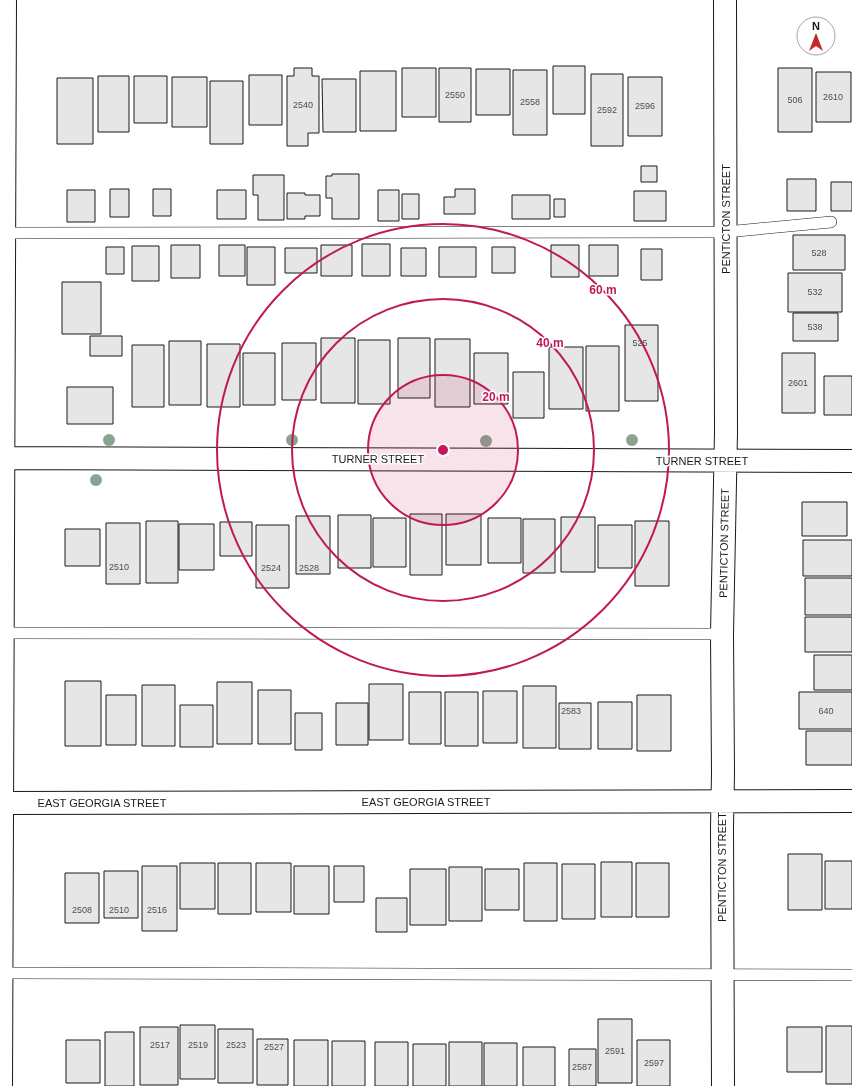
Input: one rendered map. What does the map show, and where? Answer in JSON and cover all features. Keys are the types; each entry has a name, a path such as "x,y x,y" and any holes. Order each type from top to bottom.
{"street":[{"path":"1,1086 2,233 5,0"},
{"name":"PENTICTON STREET","path":"723,1086 722,634 725,461 725,0"},
{"name":"TURNER STREET","path":"2,458 852,461"},
{"name":"EAST GEORGIA STREET","path":"1,803 852,801"}],"lane":[{"path":"2,233 726,232 831,222"},
{"path":"2,633 722,634"},
{"path":"1,973 852,975"}],"building":[{"path":"553,66 585,66 585,114 553,114"},
{"path":"294,68 312,68 312,76 319,76 319,133 308,133 308,146 287,146 287,76 294,76"},
{"path":"402,68 436,68 436,117 402,117"},
{"path":"439,68 471,68 471,122 439,122"},
{"path":"778,68 812,68 812,132 778,132"},
{"path":"476,69 510,69 510,115 476,115"},
{"path":"513,70 547,70 547,135 513,135"},
{"path":"360,71 396,71 396,131 360,131"},
{"path":"816,72 851,72 851,122 816,122"},
{"path":"591,74 623,74 623,146 591,146"},
{"path":"249,75 282,75 282,125 249,125"},
{"path":"98,76 129,76 129,132 98,132"},
{"path":"134,76 167,76 167,123 134,123"},
{"path":"172,77 207,77 207,127 172,127"},
{"path":"628,77 662,77 662,136 628,136"},
{"path":"57,78 93,78 93,144 57,144"},
{"path":"322,79 356,79 356,132 323,132"},
{"path":"210,81 243,81 243,144 210,144"},
{"path":"641,166 657,166 657,182 641,182"},
{"path":"332,174 359,174 359,219 332,219 332,198 326,198 326,176 332,176"},
{"path":"253,175 284,175 284,220 258,220 258,195 253,195"},
{"path":"787,179 816,179 816,211 787,211"},
{"path":"831,182 852,182 852,211 831,211"},
{"path":"110,189 129,189 129,217 110,217"},
{"path":"153,189 171,189 171,216 153,216"},
{"path":"455,189 475,189 475,214 444,214 444,197 455,197"},
{"path":"67,190 95,190 95,222 67,222"},
{"path":"217,190 246,190 246,219 217,219"},
{"path":"378,190 399,190 399,221 378,221"},
{"path":"634,191 666,191 666,221 634,221"},
{"path":"287,193 320,195 320,216 305,216 305,219 287,219"},
{"path":"402,194 419,194 419,219 402,219"},
{"path":"512,195 550,195 550,219 512,219"},
{"path":"554,199 565,199 565,217 554,217"},
{"path":"793,235 845,235 845,270 793,270"},
{"path":"362,244 390,244 390,276 362,276"},
{"path":"171,245 200,245 200,278 171,278"},
{"path":"219,245 245,245 245,276 219,276"},
{"path":"321,245 352,245 352,276 321,276"},
{"path":"551,245 579,245 579,277 551,277"},
{"path":"589,245 618,245 618,276 589,276"},
{"path":"132,246 159,246 159,281 132,281"},
{"path":"106,247 124,247 124,274 106,274"},
{"path":"247,247 275,247 275,285 247,285"},
{"path":"439,247 476,247 476,277 439,277"},
{"path":"492,247 515,247 515,273 492,273"},
{"path":"285,248 317,248 317,273 285,273"},
{"path":"401,248 426,248 426,276 401,276"},
{"path":"641,249 662,249 662,280 641,280"},
{"path":"788,273 842,273 842,312 788,312"},
{"path":"62,282 101,282 101,334 62,334"},
{"path":"793,313 838,313 838,341 793,341"},
{"path":"625,325 658,325 658,401 625,401"},
{"path":"90,336 122,336 122,356 90,356"},
{"path":"321,338 355,338 355,403 321,403"},
{"path":"398,338 430,338 430,398 398,398"},
{"path":"435,339 470,339 470,407 435,407"},
{"path":"358,340 390,340 390,404 358,404"},
{"path":"169,341 201,341 201,405 169,405"},
{"path":"282,343 316,343 316,400 282,400"},
{"path":"207,344 240,344 240,407 207,407"},
{"path":"132,345 164,345 164,407 132,407"},
{"path":"586,346 619,346 619,411 586,411"},
{"path":"549,347 583,347 583,409 549,409"},
{"path":"243,353 275,353 275,405 243,405"},
{"path":"474,353 508,353 508,404 474,404"},
{"path":"782,353 815,353 815,413 782,413"},
{"path":"513,372 544,372 544,418 513,418"},
{"path":"824,376 852,376 852,415 824,415"},
{"path":"67,387 113,387 113,424 67,424"},
{"path":"802,502 847,502 847,536 802,536"},
{"path":"410,514 442,514 442,575 410,575"},
{"path":"446,514 481,514 481,565 446,565"},
{"path":"338,515 371,515 371,568 338,568"},
{"path":"296,516 330,516 330,574 296,574"},
{"path":"561,517 595,517 595,572 561,572"},
{"path":"373,518 406,518 406,567 373,567"},
{"path":"488,518 521,518 521,563 488,563"},
{"path":"523,519 555,519 555,573 523,573"},
{"path":"146,521 178,521 178,583 146,583"},
{"path":"635,521 669,521 669,586 635,586"},
{"path":"220,522 252,522 252,556 220,556"},
{"path":"106,523 140,523 140,584 106,584"},
{"path":"179,524 214,524 214,570 179,570"},
{"path":"256,525 289,525 289,588 256,588"},
{"path":"598,525 632,525 632,568 598,568"},
{"path":"65,529 100,529 100,566 65,566"},
{"path":"803,540 852,540 852,576 803,576"},
{"path":"805,578 852,578 852,615 805,615"},
{"path":"805,617 852,617 852,652 805,652"},
{"path":"814,655 852,655 852,690 814,690"},
{"path":"65,681 101,681 101,746 65,746"},
{"path":"217,682 252,682 252,744 217,744"},
{"path":"369,684 403,684 403,740 369,740"},
{"path":"142,685 175,685 175,746 142,746"},
{"path":"523,686 556,686 556,748 523,748"},
{"path":"258,690 291,690 291,744 258,744"},
{"path":"483,691 517,691 517,743 483,743"},
{"path":"409,692 441,692 441,744 409,744"},
{"path":"445,692 478,692 478,746 445,746"},
{"path":"799,692 852,692 852,729 799,729"},
{"path":"106,695 136,695 136,745 106,745"},
{"path":"637,695 671,695 671,751 637,751"},
{"path":"598,702 632,702 632,749 598,749"},
{"path":"336,703 368,703 368,745 336,745"},
{"path":"559,703 591,703 591,749 559,749"},
{"path":"180,705 213,705 213,747 180,747"},
{"path":"295,713 322,713 322,750 295,750"},
{"path":"806,731 852,731 852,765 806,765"},
{"path":"788,854 822,854 822,910 788,910"},
{"path":"825,861 852,861 852,909 825,909"},
{"path":"601,862 632,862 632,917 601,917"},
{"path":"180,863 215,863 215,909 180,909"},
{"path":"218,863 251,863 251,914 218,914"},
{"path":"256,863 291,863 291,912 256,912"},
{"path":"524,863 557,863 557,921 524,921"},
{"path":"636,863 669,863 669,917 636,917"},
{"path":"562,864 595,864 595,919 562,919"},
{"path":"142,866 177,866 177,931 142,931"},
{"path":"294,866 329,866 329,914 294,914"},
{"path":"334,866 364,866 364,902 334,902"},
{"path":"449,867 482,867 482,921 449,921"},
{"path":"410,869 446,869 446,925 410,925"},
{"path":"485,869 519,869 519,910 485,910"},
{"path":"104,871 138,871 138,918 104,918"},
{"path":"65,873 99,873 99,923 65,923"},
{"path":"376,898 407,898 407,932 376,932"},
{"path":"598,1019 632,1019 632,1083 598,1083"},
{"path":"180,1025 215,1025 215,1079 180,1079"},
{"path":"826,1026 852,1026 852,1084 826,1084"},
{"path":"140,1027 178,1027 178,1085 140,1085"},
{"path":"787,1027 822,1027 822,1072 787,1072"},
{"path":"218,1029 253,1029 253,1083 218,1083"},
{"path":"105,1032 134,1032 134,1086 105,1086"},
{"path":"257,1039 288,1039 288,1085 257,1085"},
{"path":"66,1040 100,1040 100,1083 66,1083"},
{"path":"294,1040 328,1040 328,1086 294,1086"},
{"path":"637,1040 670,1040 670,1086 637,1086"},
{"path":"332,1041 365,1041 365,1086 332,1086"},
{"path":"375,1042 408,1042 408,1086 375,1086"},
{"path":"449,1042 482,1042 482,1086 449,1086"},
{"path":"484,1043 517,1043 517,1086 484,1086"},
{"path":"413,1044 446,1044 446,1086 413,1086"},
{"path":"523,1047 555,1047 555,1086 523,1086"},
{"path":"569,1049 596,1049 596,1086 569,1086"}]}
